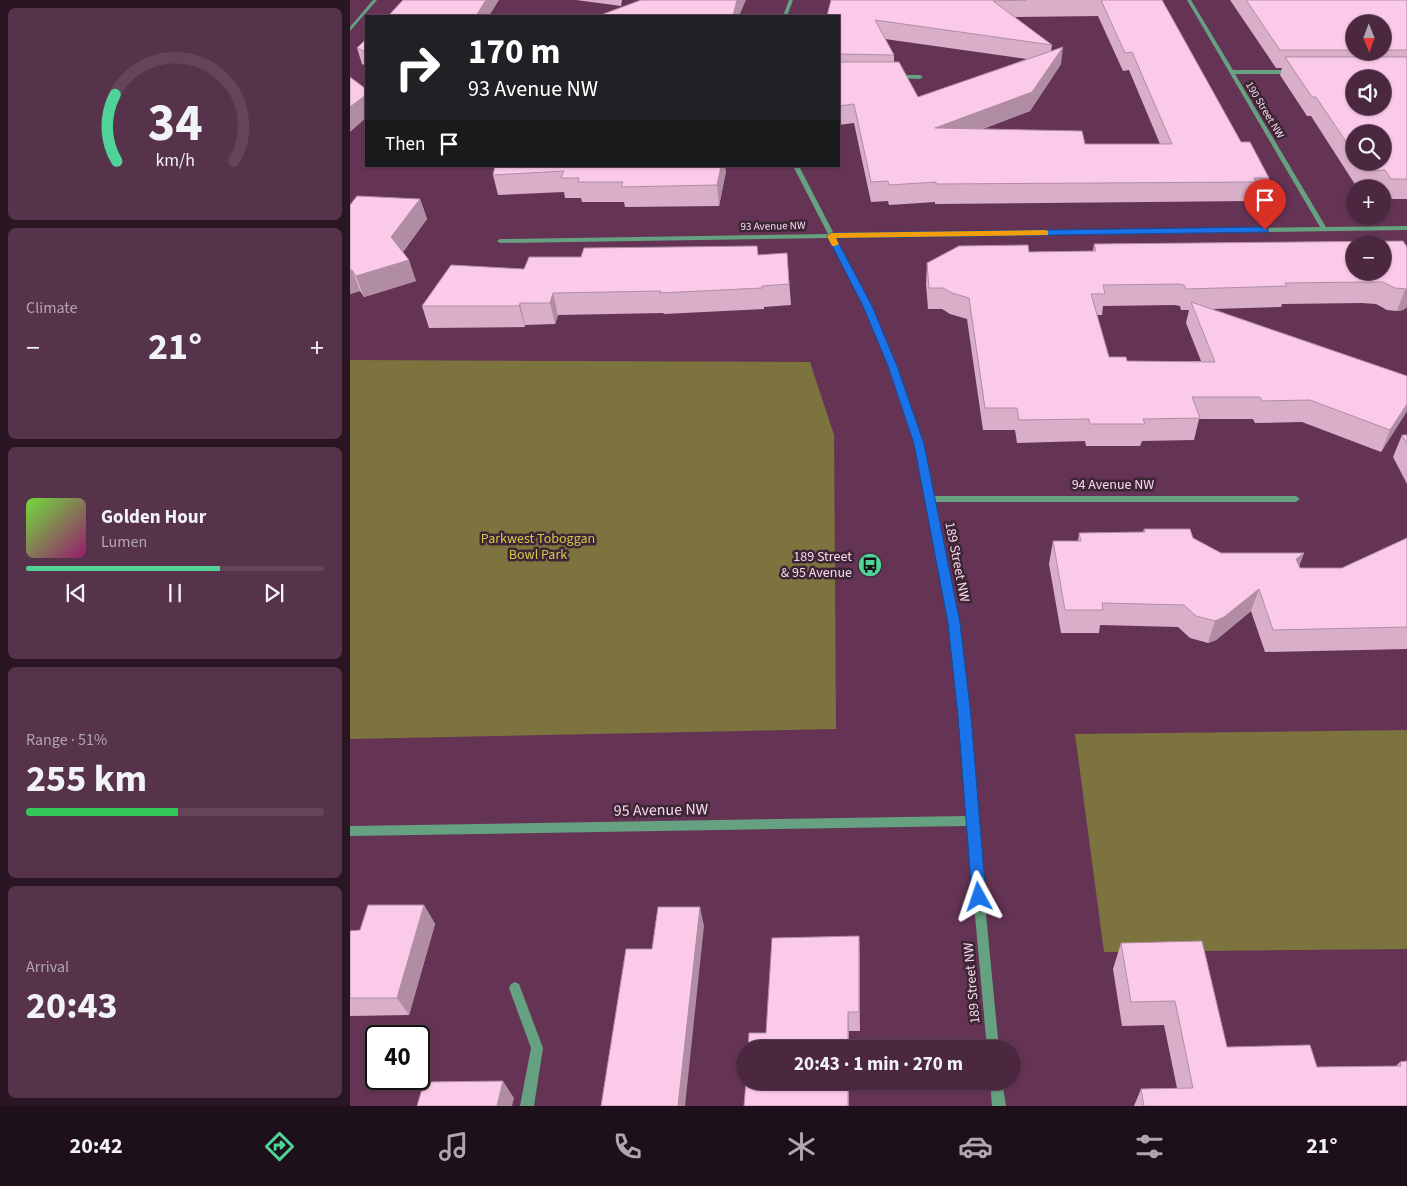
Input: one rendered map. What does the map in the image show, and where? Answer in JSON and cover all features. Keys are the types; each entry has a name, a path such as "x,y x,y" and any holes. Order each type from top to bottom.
{"street":[{"path":"350,30 375,0"},
{"path":"785,15 791,0"},
{"name":"190 Street NW","path":"1189,0 1324,229"},
{"path":"1231,72 1299,72"},
{"path":"884,76 920,77"},
{"name":"189 Street NW","path":"796,167 868,306 892,366 919,444 954,623 965,716 972,821 992,1040"},
{"name":"93 Avenue NW","path":"500,240 1407,228"},
{"name":"94 Avenue NW","path":"930,498 1296,499"},
{"name":"95 Avenue NW","path":"350,831 972,821"},
{"path":"997,1090 998,1106"}],"lane":[{"path":"515,988 536,1048 527,1106"}],"green space":[{"name":"Parkwest Toboggan Bowl Park","path":"350,360 810,362 834,435 836,729 350,739"},
{"path":"1407,730 1407,949 1104,952 1075,734"}],"building":[{"path":"403,0 486,0 477,15 389,15"},
{"path":"641,0 737,0 733,15 601,15"},
{"path":"831,0 1026,0 993,1 1052,45 875,20 894,55 840,54 840,15 827,15"},
{"path":"1101,0 1162,0 1241,142 1250,142 1269,178 1254,178 1256,182 936,184 936,182 889,185 888,181 871,182 854,104 840,106 840,62 899,62 918,97 1063,47 1032,92 935,128 1082,131 1085,144 1172,144 1132,52 1125,53"},
{"path":"1246,0 1407,0 1407,50 1391,50 1391,15 1346,15 1346,50 1280,50"},
{"path":"365,40 365,52 357,48"},
{"path":"1285,57 1346,57 1346,60 1391,60 1391,57 1407,57 1407,179 1391,179 1385,170 1391,170 1391,125 1346,125 1346,142 1316,97 1312,97"},
{"path":"350,77 365,88 365,96 350,107"},
{"path":"495,167 721,167 717,185 621,187 623,182 578,182 579,178 561,178 564,171 493,175"},
{"path":"357,196 420,199 391,237 409,260 356,276 350,270 350,205"},
{"path":"1391,241 1403,241 1407,247 1407,289 1395,288 1383,282 1285,283 1287,286 1186,289 1184,285 1179,284 1103,285 1105,294 1091,294 1109,357 1126,357 1127,361 1215,362 1191,302 1407,376 1407,404 1390,430 1310,400 1262,401 1260,397 1192,397 1200,418 1143,419 1145,424 1090,424 1089,419 1019,420 1017,408 985,408 969,298 943,288 929,288 927,263 959,246 1028,245 1029,252 1096,251 1094,244 1346,242 1346,280 1391,280"},
{"path":"757,246 758,255 787,253 789,284 762,286 762,288 660,293 661,291 553,293 550,303 520,303 519,306 422,306 451,265 524,269 529,257 581,257 584,248"},
{"path":"1402,435 1407,435 1407,443"},
{"path":"1144,529 1190,529 1193,538 1221,553 1304,553 1296,559 1300,568 1342,568 1407,538 1407,627 1273,630 1259,589 1224,617 1215,621 1196,616 1184,605 1102,603 1103,610 1065,610 1053,541 1081,541 1079,533 1145,532"},
{"path":"368,905 424,905 397,998 350,998 350,931 360,930"},
{"path":"658,907 700,907 678,1106 601,1106 626,949 652,949"},
{"path":"859,936 859,1012 848,1012 848,1040 749,1040 749,1033 766,1033 772,938"},
{"path":"1202,941 1227,1047 1310,1045 1317,1067 1401,1066 1400,1062 1407,1061 1407,1106 1144,1106 1141,1089 1193,1088 1175,1001 1131,1002 1121,943"},
{"path":"503,1081 497,1106 417,1106 422,1090 430,1090 430,1082"},
{"path":"745,1090 848,1090 848,1106 744,1106"}],"slow traffic":[{"path":"835,244 831,236 1045,233"}],"place":[{"name":"189 Street & 95 Avenue","path":"870,565"}],"route":[{"path":"979,897 965,716 954,623 919,444 892,366 868,306 831,236 1265,230"}]}
